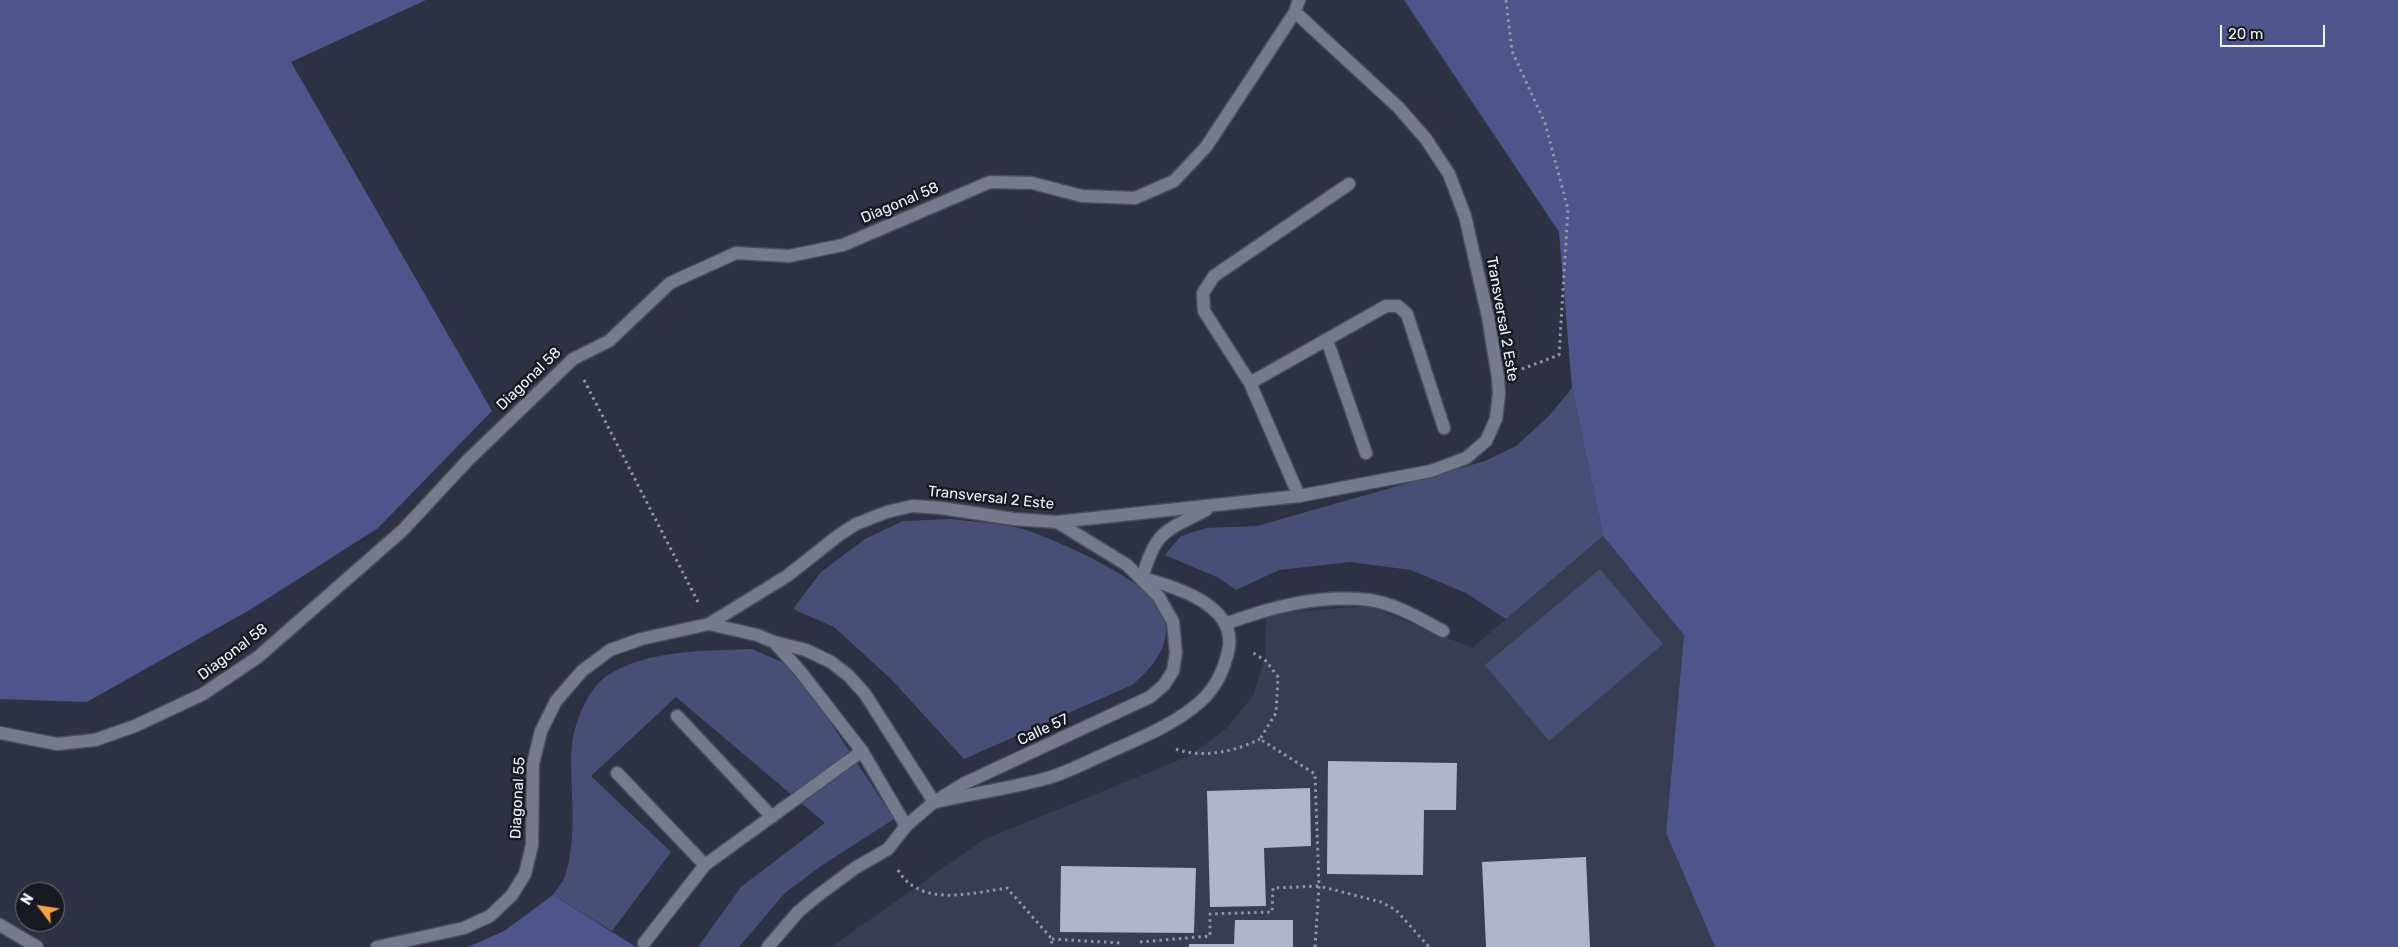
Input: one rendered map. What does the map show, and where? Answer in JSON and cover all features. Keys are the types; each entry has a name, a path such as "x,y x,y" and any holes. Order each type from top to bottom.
{"street":[{"name":"Transversal 2 Este","path":"710,624 787,576 838,535 856,524 887,512 912,506 942,508 1014,519 1057,522 1212,507 1299,496 1431,471 1466,458 1486,441 1496,419 1499,394 1498,378 1488,317 1465,216 1449,174 1426,139 1398,107 1297,6"},
{"name":"Diagonal 58","path":"0,733 57,744 95,740 135,726 203,694 258,656 403,530 468,460 573,359 609,341 670,283 736,253 789,256 843,246 990,182 1032,184 1082,196 1136,198 1174,181 1206,146 1297,6"},
{"path":"1299,496 1250,383 1204,312 1203,293 1214,276 1349,184"},
{"path":"1250,383 1386,306 1398,306 1407,314 1444,428"},
{"path":"1327,340 1366,453"},
{"name":"Transversal 2 Este","path":"1142,578 1150,550 1163,533 1212,507"},
{"name":"Calle 57","path":"768,947 798,912 855,868 888,849 906,826 934,802 963,784 1150,698 1164,685 1173,671 1176,653 1173,622 1159,597 1127,565 1057,522"},
{"path":"710,624 743,630 774,642 806,650 831,662 849,676 865,694 934,802 1052,776 1144,737 1179,717 1200,702 1217,683 1226,661 1230,637 1225,624 1213,610 1197,597 1176,587 1142,578"},
{"path":"1225,624 1266,609 1321,599 1371,600 1405,611 1444,631"},
{"name":"Diagonal 55","path":"377,947 464,928 490,916 512,895 525,874 532,845 533,764 541,731 556,701 582,671 610,650 642,639 710,624"},
{"path":"774,642 800,671 862,751 906,826"},
{"path":"677,716 772,816"},
{"path":"644,943 705,865 862,751"},
{"path":"617,773 705,865"},
{"path":"0,924 37,947"}],"path":[{"path":"1498,378 1559,355 1568,209 1545,123 1512,51 1506,0"},
{"path":"573,359 710,624"},
{"path":"1144,737 1181,750 1204,752 1224,752 1243,748 1260,739 1276,713 1278,677 1266,661 1230,637"},
{"path":"1260,739 1315,774 1319,886 1315,947"},
{"path":"888,849 900,873 923,893 959,895 1006,888 1052,939 1120,943"},
{"path":"1140,942 1210,936 1210,914 1272,912 1273,888 1319,886 1381,902 1396,910 1429,947"},
{"path":"1051,947 1052,939"}],"shaded area":[{"path":"0,0 426,0 291,62 492,411 378,528 253,608 87,702 0,699"},
{"path":"1404,0 2398,0 2398,947 1715,947 1666,833 1684,635 1603,536 1572,388 1559,232"},
{"path":"1572,388 1603,536 1506,619 1466,593 1411,570 1350,562 1279,570 1236,590 1219,578 1165,555 1181,536 1206,528 1257,526 1485,461 1516,446 1549,416"},
{"path":"951,519 1006,525 1038,534 1099,562 1139,587 1153,599 1162,611 1165,622 1166,633 1164,643 1155,662 1132,685 964,759 891,679 834,627 793,609 821,572 865,539 903,521"},
{"path":"1603,536 1684,635 1666,833 1715,947 831,947 983,840 1189,756 1227,728 1254,694 1265,656 1266,614 1369,606 1472,648"},
{"path":"1600,569 1663,644 1549,741 1485,665"},
{"path":"752,649 784,663 804,682 894,819 821,866 785,893 739,947 698,947 741,887 825,823 676,697 591,776 671,852 612,931 553,895 565,876 571,847 572,744 579,715 594,688 608,675 624,666 642,660 697,651"},
{"path":"553,895 636,947 468,947 504,931"}],"building":[{"path":"1328,761 1457,763 1456,810 1424,810 1423,875 1327,874"},
{"path":"1310,788 1311,846 1264,848 1266,906 1210,907 1207,791"},
{"path":"1586,857 1590,947 1486,947 1482,862"},
{"path":"1061,866 1196,868 1194,933 1060,932"},
{"path":"1235,920 1293,920 1293,947 1189,947 1189,944 1234,944"}]}
